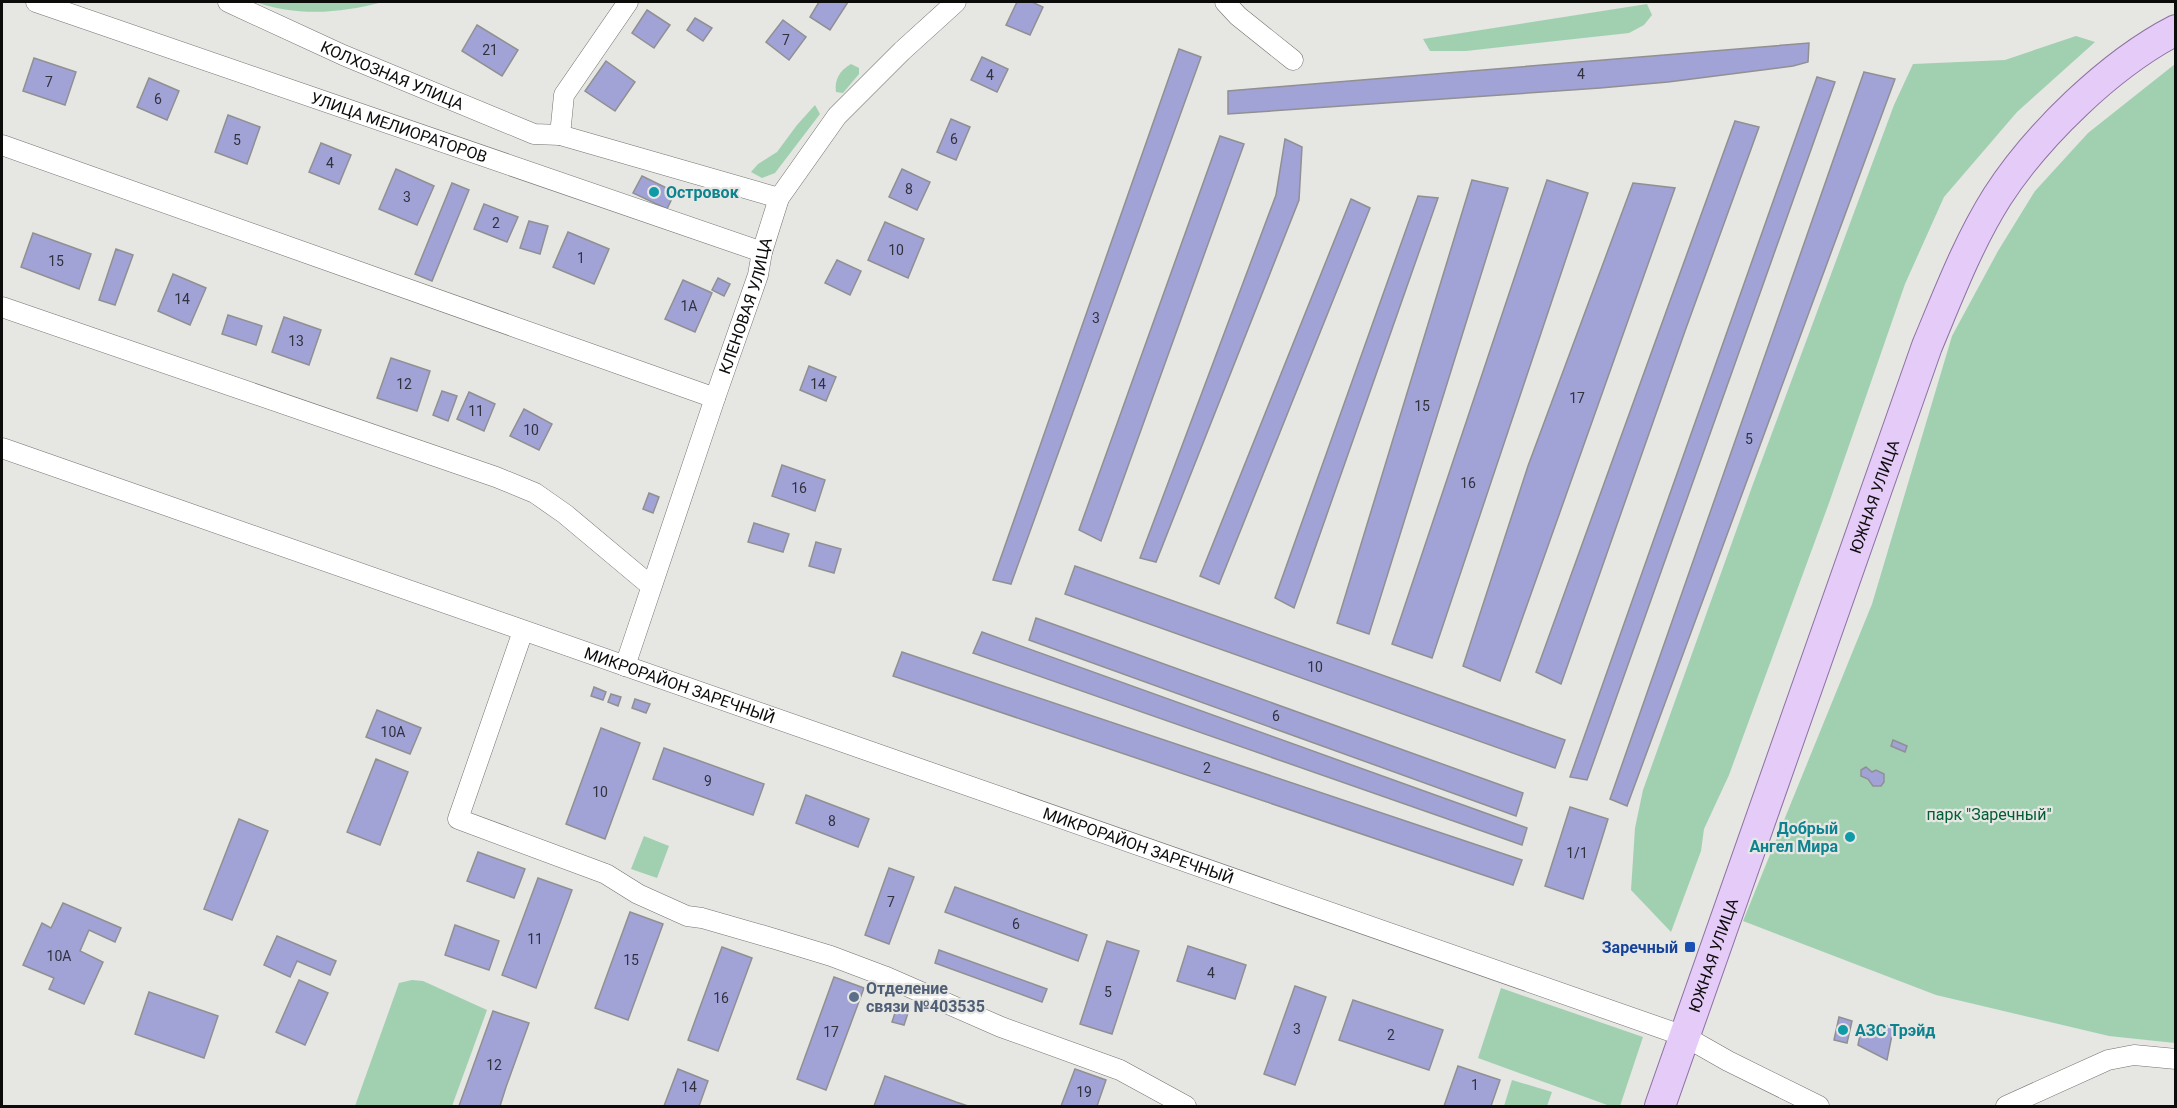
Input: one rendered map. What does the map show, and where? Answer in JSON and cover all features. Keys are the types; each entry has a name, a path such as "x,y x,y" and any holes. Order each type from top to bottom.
{"main road":[{"name":"ЮЖНАЯ УЛИЦА","path":"1684,1036 1927,346 1967,252 1998,197 2035,147 2105,77 2175,30"},
{"path":"1660,1107 1684,1036"}],"street":[{"name":"УЛИЦА МЕЛИОРАТОРОВ","path":"36,2 762,252"},
{"name":"КОЛХОЗНАЯ УЛИЦА","path":"228,2 343,55 534,134 560,135 779,198"},
{"path":"560,135 564,95 628,2"},
{"name":"КЛЕНОВАЯ УЛИЦА","path":"626,666 651,586 759,275 762,252 779,198 837,116 902,51 956,2"},
{"path":"1225,2 1238,16 1293,60"},
{"path":"2,145 715,398"},
{"path":"2,307 474,469 535,493 565,514 651,586"},
{"name":"МИКРОРАЙОН ЗАРЕЧНЫЙ","path":"2,448 1684,1036 1818,1107"},
{"path":"523,631 458,819 606,874 638,894 687,916 716,921 808,949 884,976 1001,1027 1120,1070 1186,1107"},
{"path":"2006,1107 2108,1060 2133,1055 2175,1059"}],"green space":[{"path":"256,2 383,2 352,9 320,12 287,10"},
{"path":"1647,4 1652,15 1644,25 1629,33 1466,51 1430,51 1423,39"},
{"path":"2076,36 2095,42 2017,112 1944,197 1905,284 1829,503 1729,775 1704,829 1701,851 1671,932 1631,890 1635,828 1643,790 1753,484 1894,105 1913,64 2005,60"},
{"path":"851,64 859,68 859,74 843,93 836,92 839,76"},
{"name":"парк \"Заречный\"","path":"2175,64 2175,1043 2109,1036 1936,995 1743,921 1872,604 1952,336 1998,251 2035,191 2088,133"},
{"path":"815,105 820,114 775,173 762,178 751,172 758,164 777,152"},
{"path":"644,836 669,846 657,878 631,869"},
{"path":"412,980 423,981 487,1010 452,1106 355,1106 399,983"},
{"path":"1501,988 1643,1037 1620,1106 1610,1106 1478,1058"},
{"path":"1512,1080 1552,1092 1547,1106 1504,1106"}],"building":[{"path":"819,2 848,2 830,30 810,17"},
{"path":"1017,2 1032,2 1043,7 1030,35 1006,25"},
{"path":"647,10 670,25 654,48 632,33"},
{"path":"695,18 712,28 703,41 687,30"},
{"path":"783,20 806,37 789,60 766,42"},
{"path":"477,25 518,50 502,76 462,51"},
{"path":"1809,43 1808,62 1793,66 1668,82 1228,114 1228,91"},
{"path":"1179,49 1201,57 1011,584 993,580"},
{"path":"982,57 1008,69 997,92 971,80"},
{"path":"34,58 76,72 65,105 23,91"},
{"path":"606,61 635,82 615,111 585,91"},
{"path":"1864,72 1895,79 1627,806 1610,799"},
{"path":"1817,77 1835,82 1587,780 1570,777"},
{"path":"149,78 179,91 167,120 137,107"},
{"path":"228,115 260,127 247,164 215,152"},
{"path":"951,119 970,127 956,160 937,152"},
{"path":"1735,121 1759,127 1561,684 1536,672"},
{"path":"1220,136 1244,144 1101,541 1079,530"},
{"path":"1285,139 1302,147 1299,200 1156,562 1140,558 1276,195"},
{"path":"321,143 351,155 339,184 309,172"},
{"path":"396,169 434,186 417,225 379,209"},
{"path":"902,169 930,182 917,210 889,197"},
{"name":"Островок","path":"642,176 675,192 667,209 633,193"},
{"path":"1472,180 1508,188 1369,634 1337,623"},
{"path":"1547,180 1588,193 1432,658 1392,644"},
{"path":"452,183 469,190 432,281 415,274"},
{"path":"1633,183 1675,188 1500,681 1463,666 1528,466"},
{"path":"1418,196 1438,198 1294,608 1275,598"},
{"path":"1351,199 1370,208 1219,584 1200,576"},
{"path":"484,204 518,217 507,242 474,229"},
{"path":"529,221 548,226 540,254 520,248"},
{"path":"885,222 924,239 908,278 868,260"},
{"path":"568,232 609,249 594,284 553,267"},
{"path":"33,233 91,254 79,289 21,267"},
{"path":"116,249 133,255 115,305 99,300"},
{"path":"837,260 861,271 850,295 825,283"},
{"path":"173,274 206,288 190,325 158,311"},
{"path":"718,278 730,284 724,296 712,290"},
{"path":"683,280 712,293 695,332 665,319"},
{"path":"228,315 262,326 256,345 222,334"},
{"path":"284,317 321,330 309,365 272,352"},
{"path":"391,358 430,371 417,411 377,398"},
{"path":"809,366 836,377 826,401 800,390"},
{"path":"442,391 457,396 448,421 433,415"},
{"path":"469,392 495,404 484,431 457,419"},
{"path":"524,409 552,424 539,450 510,436"},
{"path":"782,465 825,480 815,511 772,496"},
{"path":"649,493 659,497 653,513 643,509"},
{"path":"754,523 789,534 783,552 748,542"},
{"path":"816,542 841,549 834,573 809,566"},
{"path":"1075,566 1565,740 1555,768 1065,594"},
{"path":"1036,618 1523,793 1516,816 1029,640"},
{"path":"982,632 1527,828 1522,845 973,653"},
{"path":"902,652 1522,860 1513,885 893,676"},
{"path":"594,687 606,692 603,700 591,696"},
{"path":"611,694 621,697 618,706 608,702"},
{"path":"635,699 650,704 646,713 632,708"},
{"path":"377,710 421,728 410,754 366,737"},
{"path":"601,728 640,743 605,839 566,824"},
{"path":"1893,740 1907,746 1905,752 1891,746"},
{"path":"664,748 764,784 753,815 653,779"},
{"path":"376,759 408,772 380,845 347,832"},
{"path":"1866,767 1872,772 1876,770 1884,774 1884,782 1881,786 1873,786 1868,779 1861,776 1861,770"},
{"path":"806,795 869,819 858,847 796,823"},
{"path":"1570,807 1608,819 1583,899 1545,886"},
{"path":"239,819 268,831 232,920 204,909"},
{"path":"478,852 525,869 514,898 467,881"},
{"path":"889,868 914,877 889,944 865,935"},
{"path":"538,878 572,890 536,988 502,975"},
{"path":"955,887 1087,935 1078,961 945,912"},
{"path":"63,903 121,928 115,942 89,930 80,951 103,962 84,1004 49,989 54,978 23,965 42,923 51,928"},
{"path":"630,912 663,924 628,1020 595,1008"},
{"path":"455,925 499,941 489,970 445,955"},
{"path":"277,936 336,961 330,975 297,961 290,977 264,965"},
{"path":"1107,941 1139,951 1112,1034 1080,1024"},
{"path":"1188,946 1246,965 1235,999 1177,981"},
{"path":"722,947 752,958 718,1051 688,1040"},
{"path":"939,950 1047,989 1042,1002 935,963"},
{"path":"834,977 864,988 826,1090 797,1079"},
{"path":"299,980 328,993 305,1045 276,1032"},
{"path":"1295,986 1326,997 1295,1085 1264,1074"},
{"path":"149,992 218,1016 204,1058 135,1034"},
{"path":"1353,1000 1443,1030 1429,1070 1339,1040"},
{"path":"897,1007 909,1010 904,1025 892,1022"},
{"path":"493,1011 529,1023 500,1106 459,1106"},
{"name":"АЗС Трэйд","path":"1839,1017 1852,1021 1847,1043 1834,1040"},
{"path":"1894,1025 1887,1060 1858,1045 1861,1030"},
{"path":"1458,1066 1500,1080 1491,1106 1444,1106"},
{"path":"678,1069 708,1081 699,1106 664,1106"},
{"path":"1075,1069 1106,1080 1097,1106 1061,1106"},
{"path":"885,1076 956,1102 968,1106 874,1106"}],"place":[{"name":"Островок","path":"654,192"},
{"name":"Добрый Ангел Мира","path":"1850,837"},
{"name":"Заречный","path":"1690,947"},
{"name":"Отделение связи №403535","path":"854,997"},
{"name":"АЗС Трэйд","path":"1843,1030"}]}
